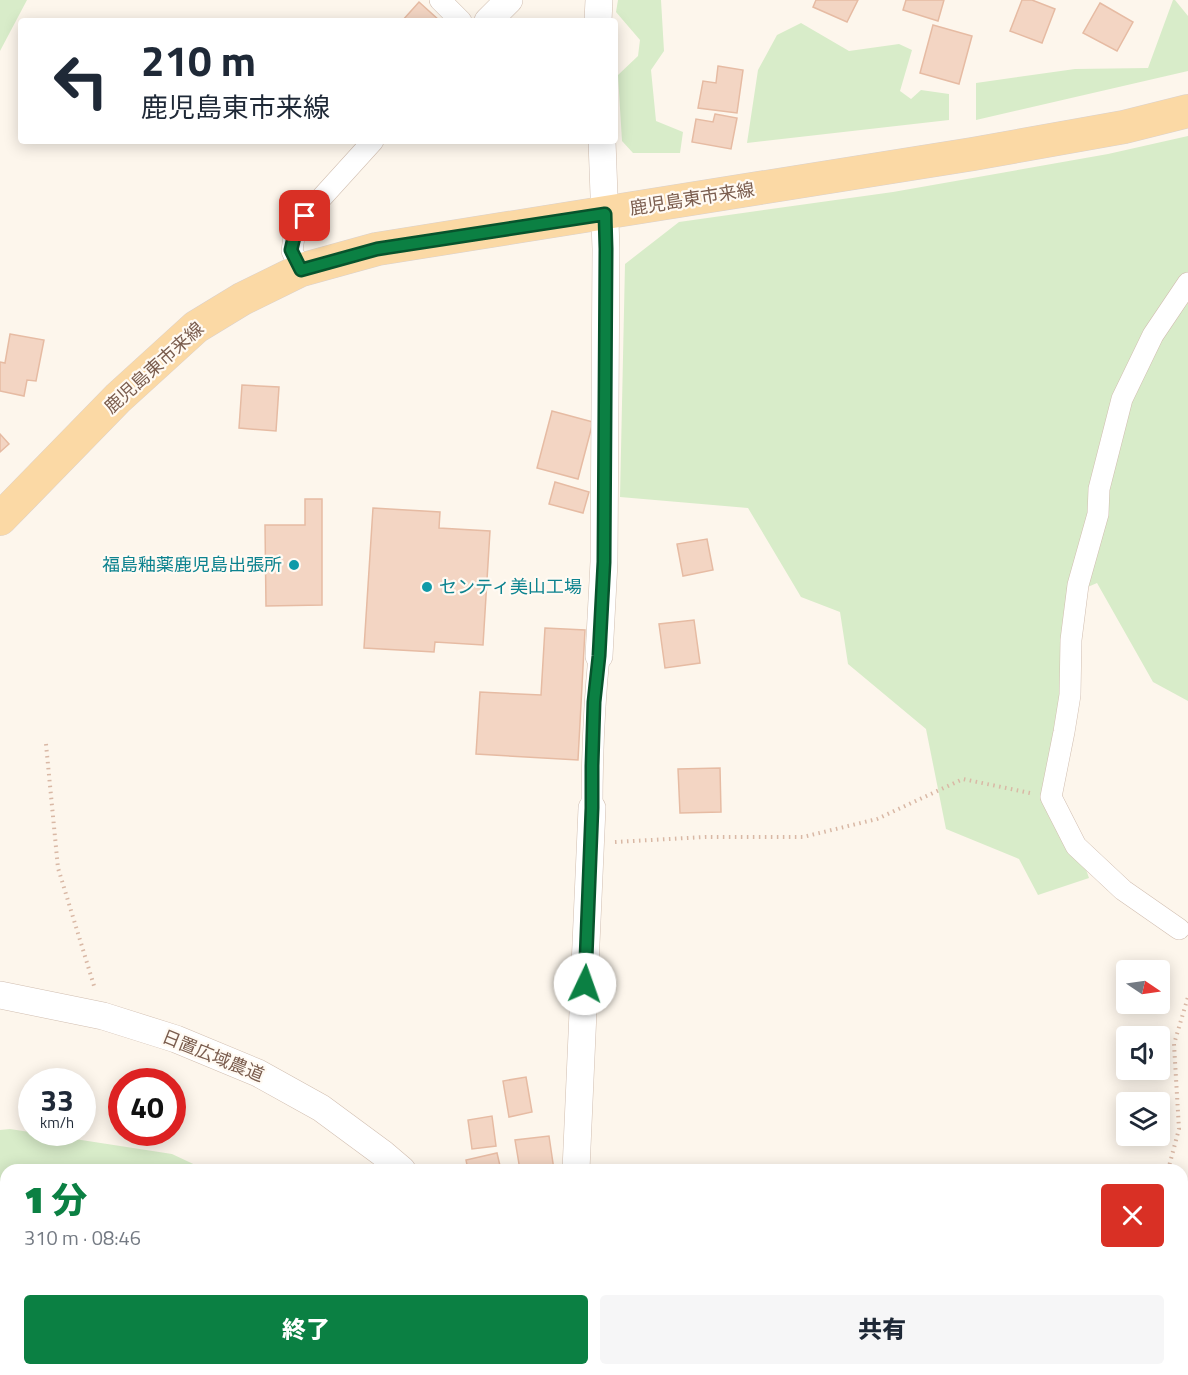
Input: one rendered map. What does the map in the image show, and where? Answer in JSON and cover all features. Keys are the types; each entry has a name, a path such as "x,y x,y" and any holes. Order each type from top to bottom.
{"main road":[{"name":"鹿児島東市来線","path":"0,519 118,398 196,327 242,299 301,270 377,249 973,154 1100,132 1188,111"}],"street":[{"path":"440,0 458,18"},
{"path":"491,18 509,0"},
{"path":"598,18 599,0"},
{"path":"301,270 291,250 294,237 305,216 370,144"},
{"path":"576,1164 591,844 594,702 599,656 604,539 606,249 602,144"},
{"path":"1179,928 1123,890 1076,846 1051,797 1070,695 1071,640 1078,585 1098,514 1099,489 1122,399 1154,335 1188,283"},
{"name":"日置広域農道","path":"0,995 103,1016 176,1039 258,1073 321,1108 395,1164"}],"path":[{"path":"46,744 58,868 103,1016"},
{"path":"591,844 705,837 803,837 877,819 963,779 1051,797"},
{"path":"1170,1164 1179,1129 1174,1044 1188,997"}],"green space":[{"path":"0,0 27,0 0,51"},
{"path":"618,0 661,0 664,51 651,70 656,121 683,132 680,153 633,153 622,141 618,75 638,56 640,40 616,12"},
{"path":"1173,0 1188,16 1188,71 976,120 976,83 1075,69 1148,68"},
{"path":"801,23 849,51 899,44 912,50 900,91 911,99 921,90 949,94 949,120 747,143 758,70 777,35"},
{"path":"1188,136 1188,701 1153,682 1097,583 1067,596 1058,789 1089,878 1038,895 1019,859 946,829 926,729 848,664 840,612 801,597 748,508 620,497 625,264 679,222 893,192 1108,154"},
{"path":"10,1129 18,1130 18,1146 96,1146 96,1142 108,1146 172,1154 193,1164 0,1164 0,1130"}],"building":[{"path":"816,0 858,0 847,22 813,7"},
{"path":"906,0 944,0 938,21 903,10"},
{"path":"1022,0 1032,0 1055,9 1042,43 1010,31"},
{"path":"419,2 437,18 405,18"},
{"path":"1100,3 1133,22 1117,51 1083,33"},
{"path":"933,25 972,36 959,84 920,73"},
{"path":"718,66 743,70 737,113 698,108 703,81 716,83"},
{"path":"715,114 737,118 731,149 692,142 696,119 713,122"},
{"path":"10,334 44,340 36,381 27,380 24,396 0,391 0,362 5,363"},
{"path":"242,385 279,387 276,431 239,428"},
{"path":"552,411 593,422 578,479 537,468"},
{"path":"0,434 9,444 0,452"},
{"path":"555,482 589,492 583,513 549,504"},
{"name":"福島釉薬鹿児島出張所","path":"305,499 322,499 322,605 266,606 265,525 305,525"},
{"name":"センティ美山工場","path":"373,508 440,512 439,528 490,531 483,645 435,642 434,652 364,648"},
{"path":"707,539 713,570 683,576 677,544"},
{"path":"694,620 700,663 665,668 659,624"},
{"path":"545,628 585,630 578,760 476,754 480,692 541,695"},
{"path":"720,768 721,812 680,813 678,769"},
{"path":"526,1077 532,1112 509,1117 503,1081"},
{"path":"492,1116 496,1146 472,1149 468,1120"},
{"path":"549,1136 553,1164 519,1164 515,1140"},
{"path":"497,1153 500,1164 467,1164 466,1160"}],"place":[{"name":"福島釉薬鹿児島出張所","path":"294,565"},
{"name":"センティ美山工場","path":"427,587"}],"route":[{"path":"305,216 294,237 291,250 301,270 377,249 605,214 604,562 594,702 585,984"}]}
